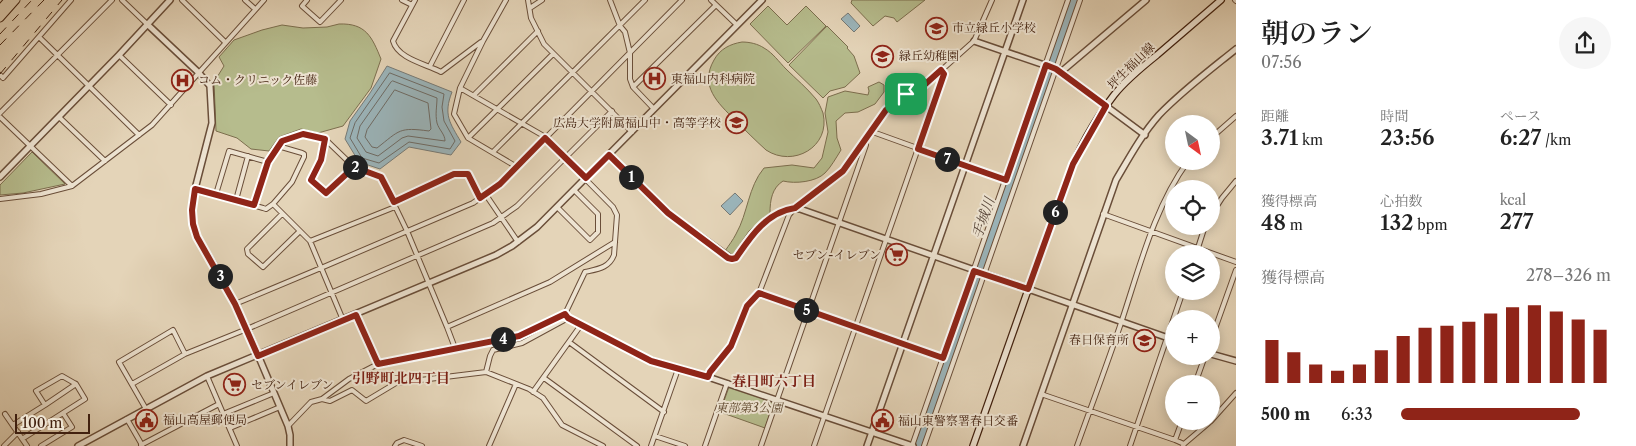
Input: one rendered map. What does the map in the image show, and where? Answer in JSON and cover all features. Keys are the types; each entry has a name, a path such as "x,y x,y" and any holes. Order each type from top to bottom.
{"highway":[{"path":"0,9 8,0"},
{"path":"0,18 16,0"}],"main road":[{"name":"坪生福山線","path":"973,446 1073,164 1106,106 1115,94 1138,71 1221,0"}],"street":[{"path":"0,83 2,76 71,0"},
{"path":"72,186 0,115 112,0"},
{"path":"122,0 199,73 210,86 212,123 195,189 192,210 195,231 247,330 288,426 290,446"},
{"path":"0,177 119,56 170,0"},
{"path":"182,0 225,42"},
{"path":"245,0 255,9"},
{"path":"0,199 42,194 72,186 152,125 264,0"},
{"path":"307,0 302,6 320,22 341,0"},
{"path":"402,0 412,5"},
{"path":"415,0 393,41 394,45 408,57 441,72 483,41"},
{"path":"430,66 464,0"},
{"path":"506,0 460,88 454,114 468,138 517,167"},
{"path":"528,0 531,18 544,44 632,132"},
{"path":"530,8 542,0"},
{"path":"610,0 620,26 625,32 630,53 630,80 633,87 654,109"},
{"path":"493,152 645,0"},
{"path":"235,304 473,203 486,195 500,184 682,0"},
{"path":"711,0 737,25"},
{"path":"78,446 207,376 496,255 518,242 558,207 762,0"},
{"path":"708,377 731,346 747,306 759,293 789,215 795,208 843,171 886,110 898,99 921,88 974,41 992,0"},
{"path":"867,446 1023,0"},
{"path":"567,316 651,361 727,383 912,446 1047,66 1068,0"},
{"path":"924,446 1080,0"},
{"path":"1061,72 1146,0"},
{"path":"633,87 716,5"},
{"path":"474,96 538,30"},
{"path":"39,37 139,135"},
{"path":"974,41 1061,72 1144,135"},
{"path":"1023,446 1116,180 1144,135 1159,116 1172,102 1236,49"},
{"path":"468,138 553,54"},
{"path":"119,56 170,105"},
{"path":"814,446 944,74 941,70"},
{"path":"460,88 545,138 586,178 616,211 614,255 612,260 605,266 585,272 567,316 522,343 493,350 486,372"},
{"path":"132,384 185,354 247,330 483,228 501,218 517,206 612,111"},
{"path":"58,116 105,161"},
{"path":"1220,130 1236,116"},
{"path":"870,131 1006,180"},
{"path":"254,205 268,162 278,146 282,141 303,134 325,139 354,167 381,177 407,231 455,348"},
{"path":"325,139 321,160 311,180 326,193 354,167"},
{"path":"761,446 866,145 865,139"},
{"path":"195,189 266,209 273,204 292,182 304,157 302,152 278,146"},
{"path":"216,194 229,151 268,162"},
{"path":"609,155 668,213 728,258 736,258 751,236 768,218 795,208 1165,336"},
{"path":"236,200 248,156"},
{"path":"1077,446 1122,322 1156,218 1172,185 1182,170"},
{"path":"310,241 395,205 454,174 468,174 480,198"},
{"path":"1220,201 1236,181"},
{"path":"558,207 590,240 598,232 598,214 574,190"},
{"path":"486,195 518,242"},
{"path":"273,204 310,241 343,320"},
{"path":"282,214 247,249 248,254 263,267 300,231"},
{"path":"1103,214 1190,245"},
{"path":"447,326 550,282 615,242"},
{"path":"1220,256 1236,262"},
{"path":"1220,315 1236,270"},
{"path":"759,293 943,358"},
{"path":"356,315 378,364"},
{"path":"288,426 311,402 322,399 349,379 378,364 519,336 567,316"},
{"path":"533,392 581,325"},
{"path":"146,409 118,362 173,330 185,354"},
{"path":"568,342 664,412"},
{"path":"1130,446 1165,343"},
{"path":"1220,357 1236,361"},
{"path":"651,446 678,369"},
{"path":"322,399 330,401 352,390 366,401 396,383 486,372 516,384 543,398 562,425 603,446"},
{"path":"22,439 85,399 76,384 62,376 36,391 45,405"},
{"path":"207,376 237,446"},
{"path":"544,378 637,446"},
{"path":"704,446 727,383"},
{"path":"13,425 76,384"},
{"path":"489,446 516,384"},
{"path":"224,414 274,393"},
{"path":"1220,411 1236,393"},
{"path":"1041,394 1175,440 1184,445 1201,430"},
{"path":"127,419 142,445 219,404"},
{"path":"230,428 280,407"},
{"path":"41,446 72,426 63,413"},
{"path":"5,414 27,446"},
{"path":"1175,440 1179,430"},
{"path":"6,445 18,432"},
{"path":"656,436 685,446"},
{"path":"396,446 397,443 404,440 422,446"}],"green space":[{"path":"852,0 925,0 897,22 894,18 885,16 873,26 851,3"},
{"path":"768,6 787,25 806,6 826,26 788,63 750,24"},
{"path":"339,24 356,26 367,33 381,59 371,88 343,126 318,133 301,129 279,137 269,151 251,149 237,138 216,131 214,82 224,66 219,57 234,40 282,25 303,28 327,27"},
{"path":"827,26 848,47 854,56 860,73 845,87 830,91 823,98 789,65"},
{"path":"742,42 757,44 770,52 818,102 823,113 824,125 821,136 808,151 787,157 766,150 722,107 712,93 709,78 714,60 726,48"},
{"path":"879,82 884,85 884,92 875,104 858,112 845,113 836,121 837,138 841,150 827,171 811,180 799,182 783,181 779,184 772,195 770,213 749,231 732,256 725,251 740,226 751,192 764,168 792,165 814,168 822,158 828,132 825,113 828,97 845,91 868,95 868,87"},
{"path":"32,152 65,184 23,193 0,195 0,185"},
{"name":"東部第3公園","path":"729,387 774,402 765,428 720,412"}],"water":[{"path":"848,13 860,26 854,32 841,19"},
{"path":"387,66 452,92 448,107 449,119 461,142 451,155 409,147 380,169 359,162 345,139 350,121"},
{"path":"735,193 743,201 730,215 721,206"}],"waterway":[{"name":"手城川","path":"918,446 1074,0"}],"railway":[{"path":"0,34 32,0"},
{"path":"0,45 44,0"},
{"path":"0,74 62,0"}],"place":[{"name":"市立緑丘小学校","path":"936,28"},
{"name":"緑丘幼稚園","path":"883,56"},
{"name":"東福山内科病院","path":"655,79"},
{"name":"コム・クリニック佐藤","path":"182,80"},
{"name":"広島大学附属福山中・高等学校","path":"737,123"},
{"name":"セブン-イレブン","path":"897,255"},
{"name":"春日保育所","path":"1145,340"},
{"name":"セブンイレブン","path":"235,385"},
{"name":"福山高屋郵便局","path":"147,420"},
{"name":"福山東警察署春日交番","path":"882,421"}],"district":[{"name":"引野町北四丁目","path":"401,378"},
{"name":"春日町六丁目","path":"774,381"}],"route":[{"path":"1046,65 1056,69 1106,106 1073,164 1028,289 974,271 943,358 759,293 749,302 731,346 708,377 651,361 568,318 565,314 519,336 378,364 356,315 258,356 235,304 197,237 193,224 192,210 195,189 254,205 268,162 282,141 303,134 325,139 321,160 311,180 326,193 354,167 381,177 394,202 454,174 468,174 480,198 500,184 545,138 586,178 609,155 668,213 728,258 732,259 736,258 751,236 768,218 795,208 843,171 886,110 906,94 921,88 941,70 944,74 918,149 1006,180 1046,65"}]}
